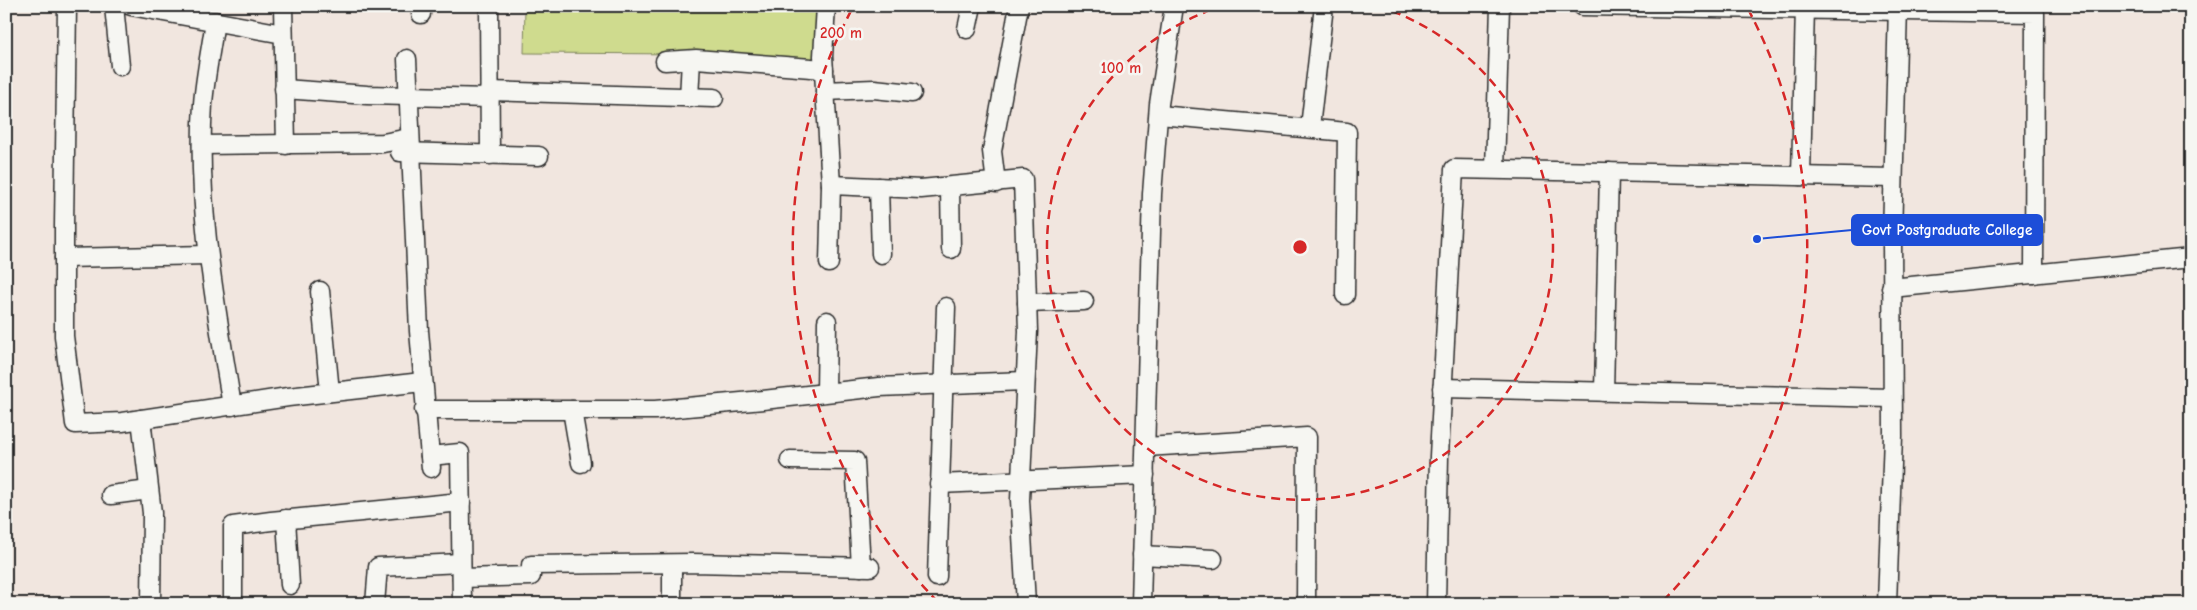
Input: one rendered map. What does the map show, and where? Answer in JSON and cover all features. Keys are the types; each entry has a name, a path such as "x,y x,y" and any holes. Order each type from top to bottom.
{"street":[{"path":"67,6 64,336 75,424 141,419 330,392 422,382"},
{"path":"114,6 120,66"},
{"path":"131,6 283,34"},
{"path":"284,6 286,145"},
{"path":"489,6 490,155"},
{"path":"826,6 824,69 831,185 829,263"},
{"path":"967,29 972,6"},
{"path":"996,183 992,151 1019,6"},
{"path":"1141,604 1152,194 1159,115 1174,6"},
{"path":"1310,127 1324,6"},
{"path":"1495,170 1500,6"},
{"path":"1582,6 1898,9 2035,13 2034,274"},
{"path":"1801,176 1805,8"},
{"path":"1886,604 1892,398 1891,288 1898,9"},
{"path":"215,22 203,103 202,145 208,255 232,406"},
{"path":"407,59 424,410 430,462 460,453 462,604"},
{"path":"689,98 691,60"},
{"path":"666,61 691,60 824,69"},
{"path":"284,90 408,96 489,94 714,98"},
{"path":"825,91 874,90 912,93"},
{"path":"1159,115 1274,126 1310,127 1347,132 1345,295"},
{"path":"202,145 383,143 490,155 539,156"},
{"path":"390,152 410,145"},
{"path":"1436,604 1439,456 1454,169 1893,178"},
{"path":"1604,392 1609,172"},
{"path":"831,185 921,189 950,188 1023,179 1028,331 1021,481 1026,604"},
{"path":"879,187 881,254"},
{"path":"950,188 950,249"},
{"path":"64,258 208,255"},
{"path":"1891,288 2191,258"},
{"path":"320,291 330,392"},
{"path":"1027,304 1084,301"},
{"path":"937,577 946,307"},
{"path":"826,392 827,321"},
{"path":"424,410 655,410 879,387 1025,381"},
{"path":"1442,388 1892,398"},
{"path":"572,410 581,463"},
{"path":"141,419 152,514 151,604"},
{"path":"1146,447 1307,437 1308,544 1306,604"},
{"path":"375,604 378,567 461,570 531,576 531,565 672,564 866,567 855,461 790,460"},
{"path":"939,484 1145,475"},
{"path":"111,495 149,490"},
{"path":"233,604 233,526 460,502"},
{"path":"286,519 290,585"},
{"path":"1142,555 1213,559"},
{"path":"672,564 672,604"}],"green space":[{"path":"525,6 821,6 818,62 690,54 524,53"}],"place":[{"name":"Govt Postgraduate College","path":"1757,239"}]}
